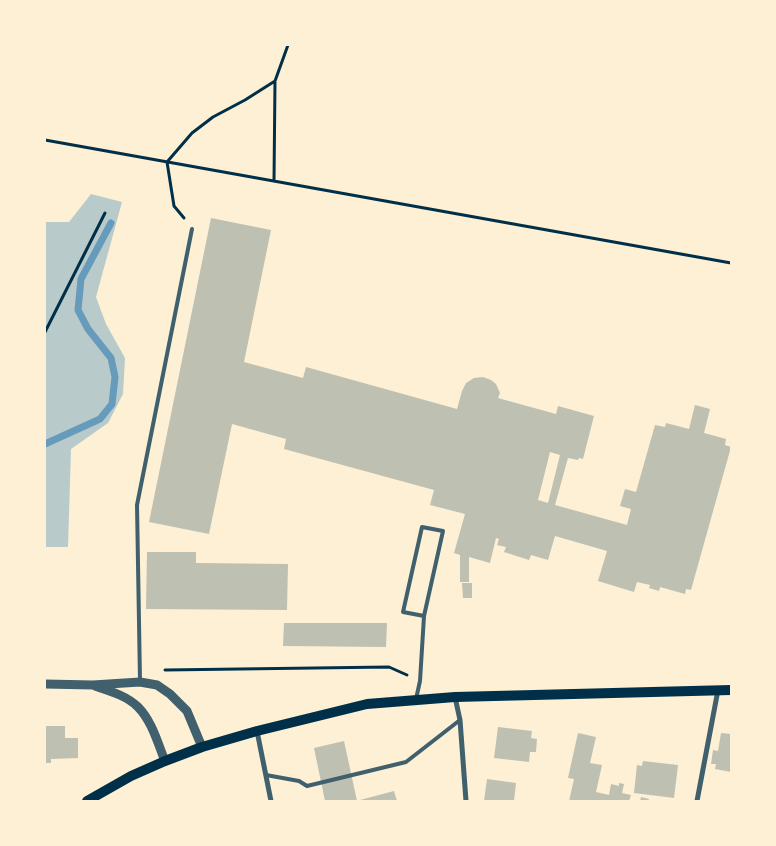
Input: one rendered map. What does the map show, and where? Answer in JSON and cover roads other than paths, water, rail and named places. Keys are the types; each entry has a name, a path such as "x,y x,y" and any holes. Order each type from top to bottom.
{"main road":[{"path":"87,801 131,776 202,748 257,731 368,704 455,697 731,690"}],"street":[{"path":"45,684 93,685 140,682 157,685 170,694 187,711 202,748"},
{"path":"93,685 122,696 138,707 149,723 165,761"},
{"path":"696,801 718,690"},
{"path":"455,697 460,720 466,801"},
{"path":"257,731 271,801"}],"lane":[{"path":"140,682 137,505 192,229"},
{"path":"415,700 420,681 424,616 443,531 422,527 403,612 424,616"},
{"path":"266,775 299,781 307,786 406,762 460,720"}],"waterway":[{"path":"45,444 100,419 112,404 115,377 111,358 88,329 78,310 81,279 111,223"}]}
